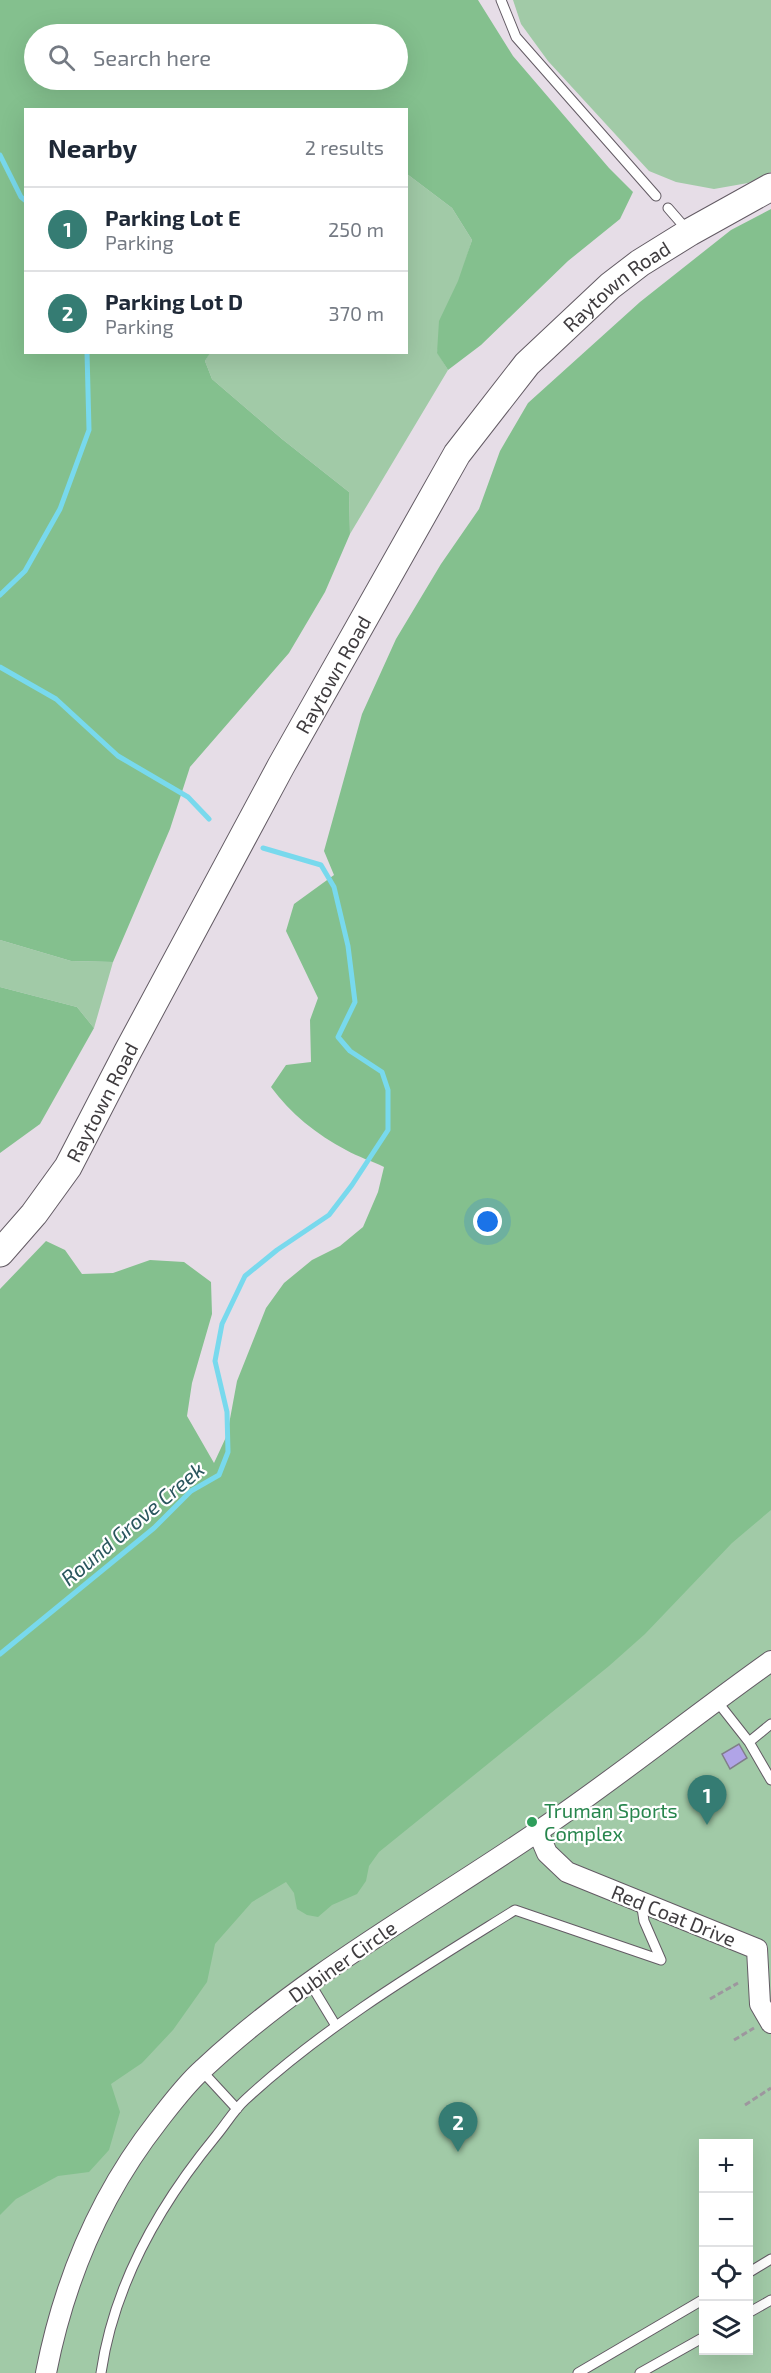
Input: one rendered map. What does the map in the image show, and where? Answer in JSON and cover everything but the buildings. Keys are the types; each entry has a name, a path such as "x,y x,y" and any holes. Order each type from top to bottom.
{"main road":[{"name":"Raytown Road","path":"0,1253 34,1214 68,1167 281,766 457,454 535,356 610,286 640,263 690,232 771,187"}],"street":[{"name":"Dubiner Circle","path":"46,2373 72,2274 106,2199 149,2133 201,2070 281,2003 426,1902 538,1832 771,1661"},
{"name":"Red Coat Drive","path":"538,1832 548,1853 567,1872 764,1949 760,2004 766,2023"}],"lane":[{"path":"501,0 516,37 656,196"},
{"path":"668,208 690,232"},
{"path":"716,1700 749,1742 771,1780"},
{"path":"749,1742 771,1724"},
{"path":"101,2373 118,2303 140,2250 166,2203 237,2109 259,2088 336,2026 515,1910 661,1960 644,1921 641,1901"},
{"path":"310,1983 336,2026"},
{"path":"201,2070 237,2109"},
{"path":"753,2269 771,2259"},
{"path":"753,2310 771,2300"},
{"path":"578,2373 701,2301"},
{"path":"640,2373 699,2340"}],"path":[{"path":"710,1999 738,1983"},
{"path":"734,2040 766,2023"},
{"path":"745,2105 771,2088"}],"green space":[{"path":"0,0 478,0 513,56 609,168 633,192 620,219 568,261 481,345 448,370 437,353 439,321 458,281 472,240 452,208 408,175 408,108 24,108 24,354 209,354 205,361 212,379 349,492 350,534 325,592 289,653 190,767 170,829 113,962 71,961 0,940"},
{"path":"513,0 771,0 771,172 748,183 714,189 676,182 649,171 548,61 521,24"},
{"path":"408,175 452,208 472,240 437,352 448,370 350,534 349,492 212,379 205,361 209,354 408,354"},
{"path":"771,209 771,1510 732,1543 645,1634 609,1666 379,1852 369,1866 366,1881 357,1894 332,1905 318,1917 307,1915 297,1909 294,1893 286,1882 252,1902 215,1944 207,1982 173,2030 142,2063 111,2084 120,2112 109,2150 89,2172 58,2176 16,2199 0,2215 0,1289 46,1241 65,1250 82,1274 113,1273 150,1260 184,1262 211,1282 212,1314 192,1383 187,1416 214,1463 227,1435 237,1381 266,1308 284,1283 312,1260 340,1246 363,1227 378,1192 384,1167 335,1144 315,1130 295,1114 271,1087 286,1065 311,1062 310,1020 318,998 286,931 294,904 334,875 324,851 362,714 396,639 441,564 479,509 500,451 528,403 640,302 731,230"},
{"path":"0,940 71,961 113,962 94,1028 77,1007 0,987"},
{"path":"0,987 77,1007 94,1028 40,1124 0,1153"},
{"name":"Truman Sports Complex","path":"771,1443 771,2373 0,2373 0,2052"}],"waterway":[{"name":"Round Grove Creek","path":"0,155 24,199"},
{"name":"Round Grove Creek","path":"0,595 25,571 60,509 89,430 87,354"},
{"name":"Round Grove Creek","path":"0,667 56,699 118,756 188,797 209,819"},
{"name":"Round Grove Creek","path":"0,1654 154,1528 191,1491 219,1475 228,1452 227,1412 215,1361 222,1324 245,1276 277,1250 329,1215 388,1130 388,1090 382,1072 350,1051 338,1037 355,1002 348,946 334,887 321,865 263,848"}],"place":[{"name":"Truman Sports Complex","path":"532,1822"},
{"name":"Parking Lot E","path":"707,1825"},
{"name":"Parking Lot D","path":"458,2152"}]}
